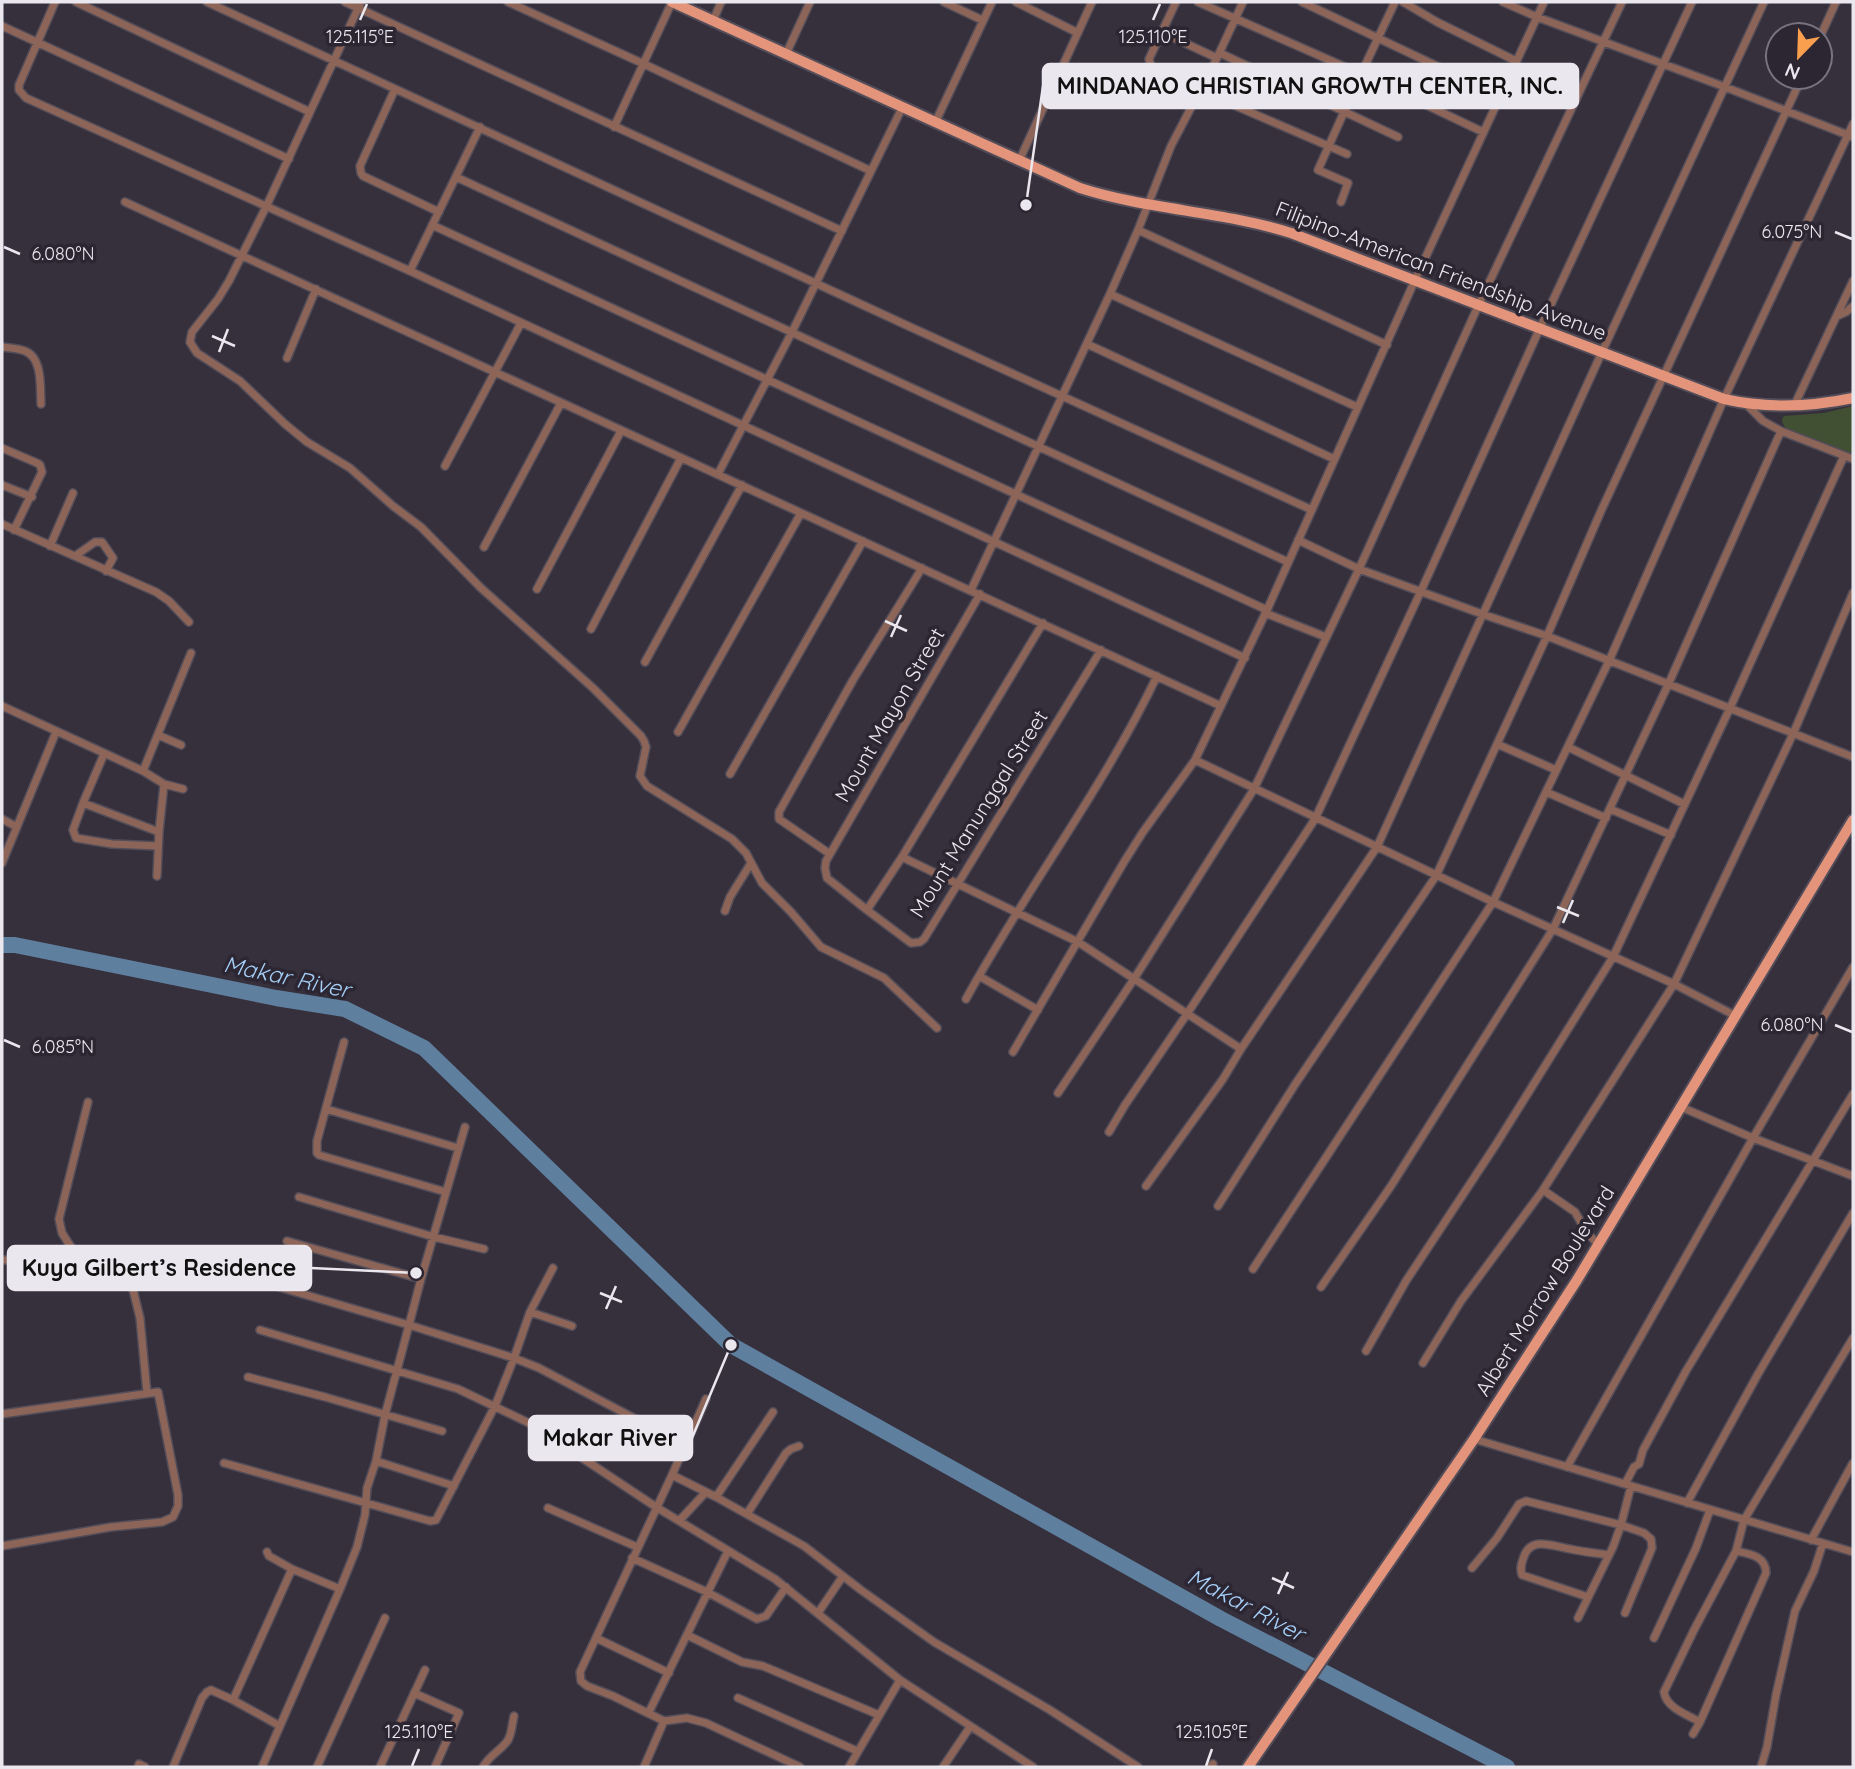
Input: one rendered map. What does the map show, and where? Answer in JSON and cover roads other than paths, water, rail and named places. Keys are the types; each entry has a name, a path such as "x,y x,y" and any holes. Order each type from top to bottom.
{"main road":[{"name":"Filipino-American Friendship Avenue","path":"672,2 1080,188 1113,198 1270,226 1724,399 1746,404 1794,406 1853,398"},
{"name":"Albert Morrow Boulevard","path":"1248,1767 1474,1439 1577,1280 1853,820"}],"street":[{"path":"55,2 19,85 19,90 26,97 410,271 1245,658"},
{"path":"76,2 310,112"},
{"path":"207,2 1312,510"},
{"path":"345,2 360,5 614,127 842,231"},
{"path":"508,2 871,171"},
{"path":"614,127 672,2"},
{"path":"713,21 721,2"},
{"path":"786,54 810,2"},
{"path":"944,2 982,20"},
{"path":"934,123 992,2"},
{"path":"1016,2 1078,33"},
{"path":"1019,162 1093,2"},
{"path":"1176,2 1149,59 1151,66 1347,155"},
{"path":"1198,2 1361,74 1483,132"},
{"path":"971,590 1110,294 1171,146 1219,56 1243,2"},
{"path":"1302,2 1500,96"},
{"path":"1341,202 1348,183 1318,170 1395,2"},
{"path":"1403,2 1437,22 1517,61"},
{"path":"1503,2 1851,136"},
{"path":"1013,1052 1143,832 1195,760 1245,658 1357,407 1544,2"},
{"path":"1058,1093 1134,979 1254,789 1622,2"},
{"path":"1110,1132 1125,1105 1315,819 1692,2"},
{"path":"1146,1186 1223,1079 1377,847 1764,2"},
{"path":"1827,21 1836,2"},
{"path":"360,5 242,255 223,291 192,332 190,342 197,353 234,376 301,438 350,468 421,527 481,588 580,676 641,736 646,747 640,776 647,786 732,839 746,853 762,883 821,947 884,978 937,1028"},
{"path":"2,26 289,159"},
{"path":"1161,32 1398,137"},
{"path":"395,89 362,162 360,173 439,212"},
{"path":"1218,1206 1296,1083 1436,876 1795,91"},
{"path":"718,474 792,332 902,108"},
{"path":"1253,1269 1493,902 1609,661 1724,399 1851,136 1853,124"},
{"path":"410,271 480,127"},
{"path":"456,177 1288,562"},
{"path":"125,202 1221,706"},
{"path":"432,225 1326,637"},
{"path":"1138,230 1387,345"},
{"path":"1794,406 1853,281"},
{"path":"287,358 316,289"},
{"path":"1110,294 1357,407"},
{"path":"1837,317 1853,306"},
{"path":"445,466 521,323"},
{"path":"1087,344 1334,459"},
{"path":"2,347 26,351 36,360 41,404"},
{"path":"484,547 561,403"},
{"path":"1746,404 1763,421 1781,431 1853,459"},
{"path":"537,589 621,431"},
{"path":"1321,1287 1391,1186 1553,929 1668,685 1781,431"},
{"path":"2,448 40,465 42,476 15,530"},
{"path":"1366,1351 1406,1281 1495,1146 1613,957 1844,456"},
{"path":"591,629 681,458"},
{"path":"2,485 32,498"},
{"path":"645,662 742,485"},
{"path":"50,546 73,493"},
{"path":"678,732 801,513"},
{"path":"2,524 163,596 190,622"},
{"path":"1298,540 1359,569 1547,636 1853,757"},
{"path":"730,774 863,541"},
{"path":"75,556 95,542 102,542 113,555 106,571"},
{"path":"922,568 853,681 779,811 779,819 830,854 825,867 827,878 867,911 1042,623"},
{"path":"1423,1363 1461,1301 1542,1190 1674,984 1793,734 1853,593"},
{"name":"Mount Mayon Street","path":"830,854 981,594"},
{"name":"Mount Manunggal Street","path":"867,911 911,943 920,942 1101,650"},
{"path":"144,771 191,653"},
{"path":"966,999 1016,912 1119,748 1157,676"},
{"path":"2,706 144,771 164,784 183,789"},
{"path":"2,863 56,732"},
{"path":"158,735 181,745"},
{"path":"1497,744 1556,770"},
{"path":"1568,747 1684,804"},
{"path":"104,754 73,830 76,838 112,844 158,845"},
{"path":"1195,760 1436,876 1674,984 1736,1016"},
{"path":"157,876 164,784"},
{"path":"1546,792 1606,818"},
{"path":"83,803 159,832"},
{"path":"1610,809 1671,835"},
{"path":"2,819 17,827"},
{"path":"902,857 1078,942 1241,1049"},
{"path":"725,911 730,897 751,863"},
{"path":"1567,1467 1853,967"},
{"path":"979,976 1038,1010"},
{"path":"344,1042 317,1141 316,1149 319,1155 446,1192"},
{"path":"1578,1618 1621,1525 1634,1467 1639,1464 1643,1450 1686,1371 1853,1094"},
{"path":"78,1258 62,1233 59,1219 88,1102"},
{"path":"1681,1107 1853,1177"},
{"path":"327,1109 458,1148"},
{"path":"262,1767 359,1539 367,1488 376,1461 396,1370 465,1127"},
{"path":"1542,1190 1575,1212 1587,1233 1598,1244"},
{"path":"299,1197 484,1249"},
{"path":"1686,1503 1853,1213"},
{"path":"286,1241 421,1279"},
{"path":"2,1260 63,1261 125,1257 140,1318 148,1393"},
{"path":"224,1463 433,1521 438,1517 495,1406 530,1312 553,1268"},
{"path":"272,1285 514,1358 539,1368 685,1445"},
{"path":"530,1312 572,1326"},
{"path":"260,1329 458,1389 540,1430 656,1507 786,1587 900,1680 1033,1767"},
{"path":"1700,1722 1671,1705 1664,1692 1736,1551 1744,1520 1853,1338"},
{"path":"248,1377 325,1396 442,1431"},
{"path":"2,1414 158,1392 178,1495 178,1506 173,1517 162,1522 94,1530 2,1546"},
{"path":"706,1399 580,1672 581,1681 664,1721 687,1718 706,1723 795,1766"},
{"path":"716,1497 773,1412"},
{"path":"1474,1439 1853,1552"},
{"path":"747,1514 786,1453 799,1446"},
{"path":"376,1461 454,1486"},
{"path":"1811,1540 1853,1463"},
{"path":"672,1475 804,1546 934,1642 1050,1710 1138,1767"},
{"path":"679,1521 706,1492"},
{"path":"1472,1568 1497,1538 1519,1504 1526,1501 1621,1525 1644,1532 1652,1543 1625,1613"},
{"path":"548,1508 637,1547"},
{"path":"1654,1638 1696,1548 1710,1510"},
{"path":"1761,1767 1795,1611 1814,1571 1823,1543"},
{"path":"1588,1597 1522,1575 1521,1565 1525,1551 1529,1546 1545,1544 1609,1555"},
{"path":"649,1712 728,1551"},
{"path":"1693,1734 1766,1573 1766,1567 1759,1558 1736,1551"},
{"path":"267,1552 292,1569 340,1589"},
{"path":"632,1558 707,1592 757,1619 766,1616 786,1587"},
{"path":"233,1700 292,1569"},
{"path":"818,1613 843,1576"},
{"path":"317,1767 385,1618"},
{"path":"687,1635 741,1662 763,1666 879,1715"},
{"path":"596,1638 669,1673"},
{"path":"380,1767 425,1670"},
{"path":"849,1767 900,1680"},
{"path":"173,1767 202,1698 211,1690 280,1726"},
{"path":"414,1693 459,1713 435,1767"},
{"path":"738,1698 857,1751"},
{"path":"483,1767 490,1756 508,1740 514,1716"},
{"path":"644,1767 664,1721"},
{"path":"943,1767 970,1727"},
{"path":"138,1767 139,1764 145,1767"}],"waterway":[{"name":"Makar River","path":"2,945 15,945 276,998 345,1009 424,1048 731,1345 1221,1619 1507,1767"}],"place":[{"name":"MINDANAO CHRISTIAN GROWTH CENTER, INC.","path":"1026,205"},
{"name":"Kuya Gilbert’s Residence","path":"416,1273"},
{"name":"Makar River","path":"731,1345"}]}
